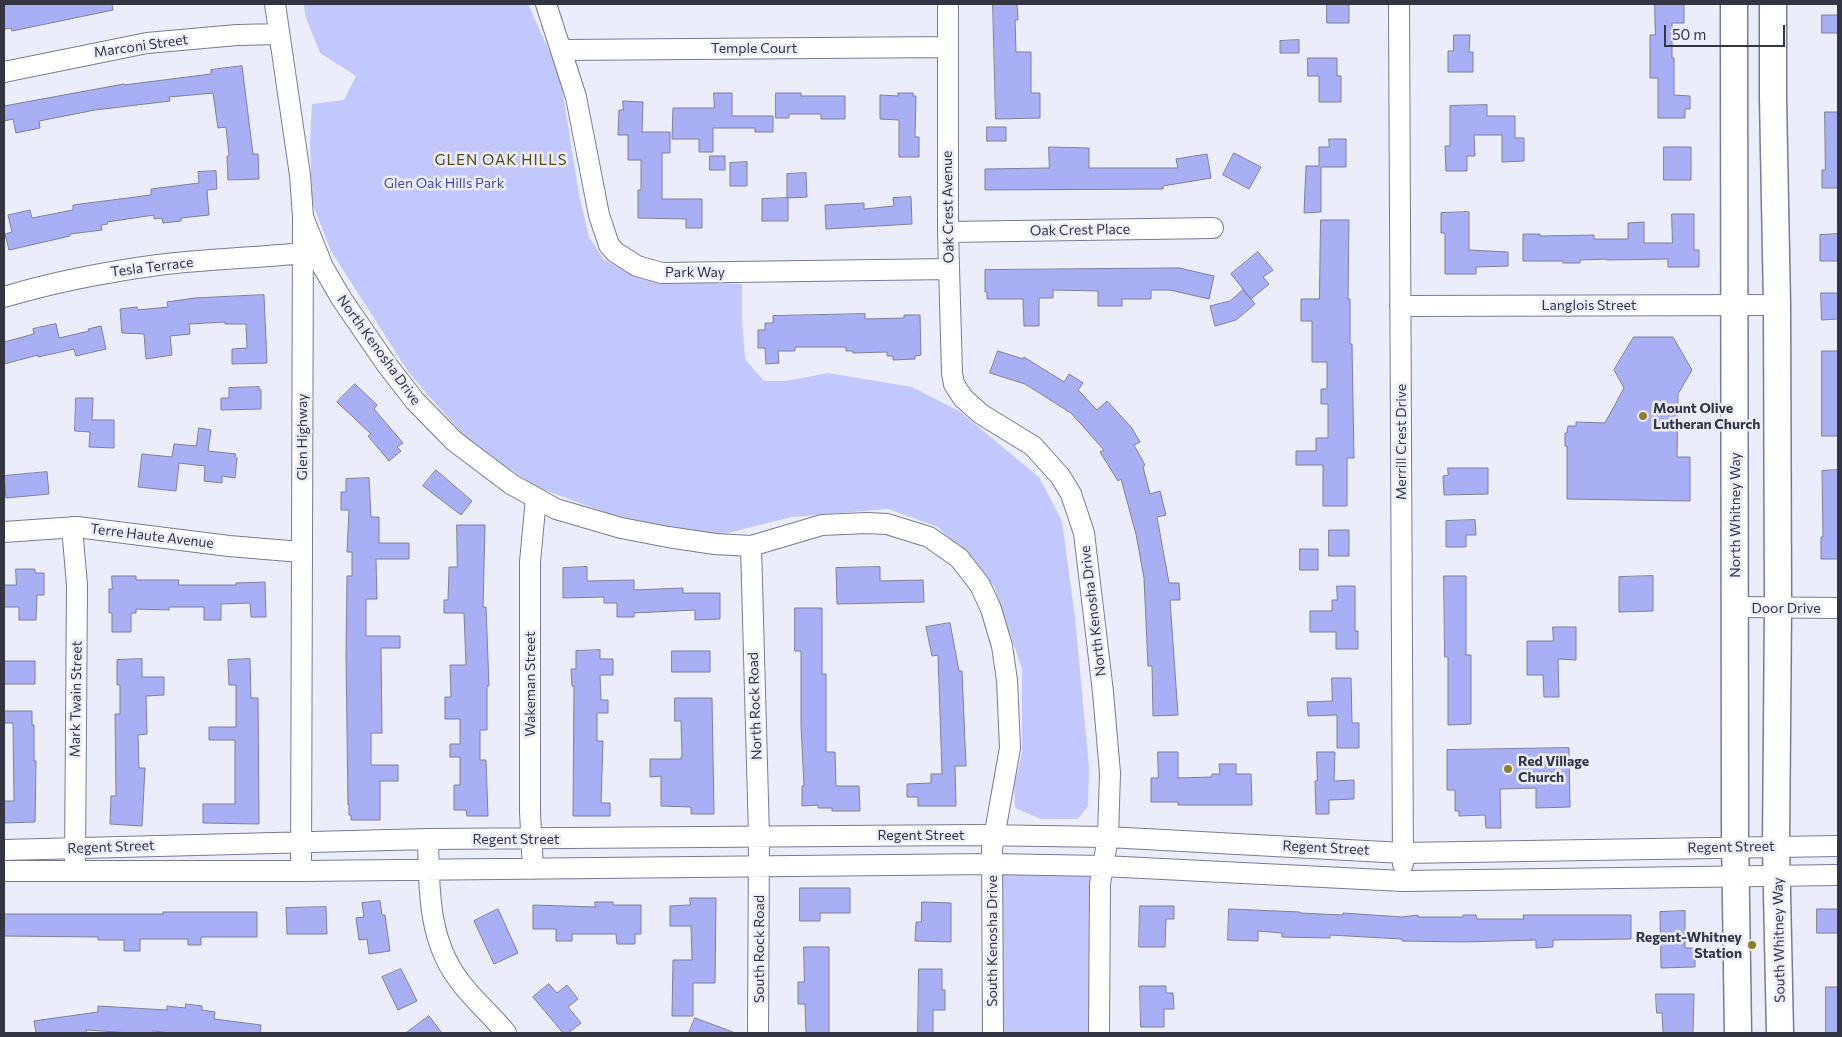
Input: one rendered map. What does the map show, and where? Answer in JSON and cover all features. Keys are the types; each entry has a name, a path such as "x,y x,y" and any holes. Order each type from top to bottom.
{"main road":[{"name":"North Whitney Way","path":"1734,4 1736,847"},
{"path":"1773,4 1777,305 1778,607 1776,846"},
{"name":"South Whitney Way","path":"1776,846 1780,1033"},
{"path":"1736,847 1738,1033"}],"street":[{"name":"Glen Highway","path":"275,4 299,166 302,218 301,871"},
{"name":"Park Way","path":"546,4 576,98 599,215 609,245 615,252 637,266 662,273 949,268"},
{"name":"Oak Crest Avenue","path":"948,4 948,232 952,373 954,384 963,398 970,404"},
{"name":"Merrill Crest Drive","path":"1399,4 1403,881"},
{"name":"Marconi Street","path":"4,72 147,43 237,34 279,34"},
{"name":"Temple Court","path":"562,50 947,47"},
{"name":"North Kenosha Drive","path":"302,218 324,268 341,298 414,401 454,442 511,484 556,509 621,528 715,544 751,546 822,525 887,524 929,537 959,558 980,585 991,609 1002,646 1008,680 1010,748 992,850"},
{"name":"Oak Crest Place","path":"948,232 1213,228"},
{"name":"Tesla Terrace","path":"4,297 100,274 158,265 303,253"},
{"name":"Langlois Street","path":"1400,306 1777,305"},
{"name":"North Kenosha Drive","path":"970,404 981,414 1033,446 1060,476 1077,509 1085,542 1108,742 1110,803 1108,836 1103,866"},
{"name":"Wakeman Street","path":"533,869 531,839 530,562 536,498"},
{"name":"Terre Haute Avenue","path":"4,532 72,527 135,533 229,546 301,552"},
{"name":"Mark Twain Street","path":"72,527 77,580 75,871"},
{"name":"North Rock Road","path":"751,546 759,865"},
{"name":"Door Drive","path":"1735,607 1838,608"},
{"name":"Regent Street","path":"4,850 428,839 759,836 992,850 1103,866 1403,881 1838,874"},
{"name":"Regent Street","path":"4,871 429,870 759,865 992,850 1108,836 1403,853 1838,846"},
{"path":"428,839 432,916 439,945 449,966 477,1003 506,1033"},
{"name":"South Kenosha Drive","path":"992,850 993,1033"},
{"name":"South Rock Road","path":"758,1033 759,865"},
{"path":"1099,1033 1100,884 1103,866"}],"green space":[{"name":"Glen Oak Hills Park","path":"304,4 528,4 560,75 579,195 589,237 604,260 635,275 661,281 742,284 745,359 764,381 786,381 828,373 912,387 959,411 1039,477 1062,521 1075,618 1089,767 1088,806 1078,819 1041,819 1015,808 1014,786 1022,753 1022,669 994,586 938,527 888,509 792,517 719,535 626,520 539,488 472,445 409,373 331,251 312,202 310,142 312,104 344,100 356,76 320,53 305,15"},
{"path":"991,864 1103,866 1099,1033 993,1033"}],"building":[{"path":"4,4 112,4 113,10 12,31 11,28 5,29"},
{"path":"993,4 1017,4 1018,20 1015,20 1016,52 1031,52 1031,93 1040,93 1040,118 996,119"},
{"path":"1327,4 1349,4 1349,23 1327,23"},
{"path":"1655,4 1684,4 1684,23 1672,23 1672,58 1674,58 1674,95 1690,96 1690,109 1685,109 1685,118 1658,118 1658,78 1650,78 1650,35 1655,35"},
{"path":"1822,15 1838,15 1838,33 1822,33"},
{"path":"1454,35 1470,35 1469,52 1473,52 1473,72 1448,72 1448,51 1453,51"},
{"path":"1299,40 1299,53 1280,53 1280,41"},
{"path":"1308,58 1337,58 1337,76 1341,76 1341,102 1319,102 1319,76 1308,76"},
{"path":"242,66 253,154 258,154 259,179 228,180 227,156 229,155 226,127 218,128 213,93 169,97 170,101 95,110 39,121 40,128 16,133 13,119 4,121 4,106 124,84 211,74 211,70"},
{"path":"714,93 732,93 732,116 773,116 773,132 755,132 755,128 713,128 713,152 699,152 699,139 672,139 673,108 714,108"},
{"path":"776,93 801,93 801,96 845,96 845,119 821,119 821,114 789,114 789,118 776,118"},
{"path":"898,93 913,93 913,96 916,96 915,137 919,137 919,157 899,157 899,120 880,119 880,95 898,96"},
{"path":"623,101 643,102 642,132 670,132 670,153 662,153 662,199 702,199 702,228 686,228 686,219 638,218 638,190 641,190 641,160 628,160 628,135 618,135 619,110 623,110"},
{"path":"1487,105 1487,116 1515,116 1515,138 1524,138 1524,161 1502,162 1502,135 1474,135 1475,156 1467,156 1467,171 1446,171 1445,146 1450,146 1450,106"},
{"path":"1825,112 1838,112 1838,188 1822,188 1822,170 1825,170"},
{"path":"987,127 1006,127 1006,141 987,141"},
{"path":"1329,139 1346,139 1346,167 1321,167 1321,212 1304,213 1306,166 1319,166 1319,147 1329,147"},
{"path":"1049,147 1089,148 1089,168 1178,168 1176,159 1207,154 1211,178 1163,186 1163,189 985,190 985,169 1049,168"},
{"path":"1664,147 1691,147 1691,180 1664,180"},
{"path":"1234,153 1261,167 1249,189 1223,175"},
{"path":"710,156 725,156 725,170 710,170"},
{"path":"747,162 747,186 730,186 730,163"},
{"path":"216,171 217,189 207,190 209,215 181,218 181,221 163,223 162,218 154,219 154,215 107,222 108,224 101,225 102,230 70,234 70,236 9,250 5,234 12,232 8,215 30,210 32,218 73,210 73,205 151,195 151,189 199,183 198,172"},
{"path":"806,173 807,197 787,198 787,174"},
{"path":"911,197 912,224 826,229 825,205 864,203 864,209 894,206 893,198"},
{"path":"788,198 788,221 762,221 762,199"},
{"path":"1469,212 1469,250 1508,252 1508,266 1476,267 1476,274 1445,274 1445,233 1441,233 1441,213"},
{"path":"1672,214 1694,214 1694,250 1699,250 1699,267 1668,267 1668,259 1580,260 1580,263 1523,261 1523,234 1540,234 1540,236 1594,235 1594,239 1628,239 1628,223 1644,222 1644,243 1672,243"},
{"path":"1321,220 1349,220 1348,299 1350,299 1350,344 1352,344 1354,458 1347,458 1347,506 1323,506 1323,465 1296,465 1296,451 1316,451 1316,438 1328,438 1328,404 1321,404 1321,389 1327,389 1327,362 1312,362 1312,321 1301,321 1301,299 1319,299"},
{"path":"1838,234 1838,261 1820,261 1820,235"},
{"path":"1258,252 1273,270 1263,277 1269,284 1251,299 1231,274"},
{"path":"1179,268 1214,276 1209,299 1170,290 1151,290 1151,299 1122,299 1122,306 1098,306 1098,291 1053,290 1053,298 1039,298 1039,326 1024,326 1023,299 987,299 987,292 985,292 985,270"},
{"path":"1243,290 1255,304 1236,320 1215,326 1210,306 1230,301"},
{"path":"1821,293 1838,293 1838,319 1822,320"},
{"path":"264,295 267,363 232,364 232,349 247,348 246,324 225,324 225,322 189,324 190,334 170,336 172,355 146,359 144,334 122,333 120,309 137,307 138,310 168,307 167,302 195,298"},
{"path":"865,314 865,319 904,318 904,315 920,315 921,355 915,356 915,359 893,360 893,356 887,356 887,352 853,353 853,351 846,351 846,347 795,347 795,351 778,351 779,363 766,364 765,348 758,348 758,330 765,330 765,323 773,323 773,316"},
{"path":"56,324 59,338 89,331 88,329 101,326 106,349 76,356 74,349 38,357 38,355 4,364 4,342 34,334 33,329"},
{"name":"Mount Olive Lutheran Church","path":"1634,337 1673,337 1692,370 1678,394 1677,457 1690,457 1690,501 1567,499 1567,446 1565,446 1565,433 1567,433 1568,426 1576,426 1576,422 1605,423 1624,388 1614,370"},
{"path":"998,351 1023,359 1024,357 1064,382 1069,374 1083,383 1078,390 1097,410 1107,401 1131,427 1140,442 1134,445 1145,465 1143,467 1150,494 1160,491 1166,515 1157,517 1169,583 1179,583 1180,600 1170,600 1178,715 1153,716 1152,666 1148,666 1144,578 1136,534 1121,479 1118,481 1100,452 1104,450 1071,413 1025,384 990,373"},
{"path":"1822,351 1838,351 1838,436 1822,436"},
{"path":"355,384 377,405 374,409 403,443 397,447 401,451 389,461 368,436 371,434 337,402"},
{"path":"259,387 259,390 261,390 261,409 221,410 221,398 229,398 229,388"},
{"path":"76,398 93,398 92,420 114,420 114,448 89,447 90,432 75,431"},
{"path":"199,428 211,430 208,451 236,454 235,478 222,476 222,483 204,481 205,466 179,463 176,491 138,487 142,454 172,457 174,444 196,446"},
{"path":"1448,468 1488,468 1488,494 1444,495 1443,476 1448,475"},
{"path":"436,470 472,501 461,515 423,486"},
{"path":"1838,470 1838,559 1821,559 1821,537 1823,537 1822,471"},
{"path":"47,472 49,494 6,498 4,476"},
{"path":"369,478 371,517 379,517 379,543 409,543 409,559 376,559 377,599 366,599 366,636 400,636 400,648 381,648 382,733 371,733 371,765 398,765 398,781 380,781 380,820 351,820 348,805 346,656 347,576 352,576 352,552 347,552 349,510 341,510 341,492 346,492 346,479"},
{"path":"1475,520 1476,535 1466,535 1466,547 1446,547 1446,521"},
{"path":"457,525 485,525 483,607 486,607 489,686 487,686 487,730 480,730 480,760 486,760 488,816 467,816 466,810 454,810 454,785 460,785 460,757 450,757 450,744 460,744 460,719 445,719 445,697 451,697 450,665 466,665 464,613 444,613 444,600 448,600 449,567 457,567"},
{"path":"1329,530 1349,530 1349,556 1329,556"},
{"path":"1300,549 1318,549 1318,570 1300,570"},
{"path":"587,567 587,581 634,580 634,590 683,588 683,593 720,593 720,619 695,620 695,610 634,613 634,617 617,617 617,603 604,603 604,597 563,598 563,568"},
{"path":"880,567 880,581 923,580 924,602 837,604 836,568"},
{"path":"16,569 35,569 35,573 44,573 44,595 37,595 36,620 19,620 19,607 4,607 4,585 16,585"},
{"path":"112,576 136,576 136,580 179,580 178,585 236,585 236,583 265,582 266,617 251,617 250,603 221,604 221,620 204,620 204,607 169,607 169,610 136,609 136,613 131,613 131,632 112,632 112,613 109,613 109,589 112,589"},
{"path":"1444,576 1466,576 1466,655 1471,655 1471,724 1448,725 1448,657 1445,657"},
{"path":"1653,576 1653,611 1619,612 1619,577"},
{"path":"1337,586 1355,586 1355,631 1358,631 1358,649 1336,649 1336,632 1310,632 1310,611 1332,611 1332,600 1337,600"},
{"path":"795,608 822,608 822,674 826,674 826,752 835,752 836,786 859,786 860,811 832,811 832,808 818,808 818,805 802,806 802,786 804,786 801,725 801,651 795,651"},
{"path":"950,623 959,671 962,671 966,766 955,766 956,806 918,806 918,797 907,797 907,784 931,783 931,774 942,774 938,655 932,656 926,627"},
{"path":"1553,627 1576,627 1576,660 1558,659 1559,697 1544,697 1543,675 1527,675 1527,641 1553,641"},
{"path":"600,650 600,659 613,659 613,675 600,675 601,700 608,700 608,713 597,713 597,741 603,741 601,803 610,803 610,816 573,816 574,686 572,686 571,669 576,669 576,651"},
{"path":"672,651 710,651 710,672 672,672"},
{"path":"142,659 142,677 164,677 164,695 146,696 147,734 138,735 139,768 145,768 142,826 110,824 111,796 116,796 115,714 120,714 120,685 117,685 117,660"},
{"path":"250,659 251,698 258,698 259,824 203,823 203,804 235,804 235,740 209,740 209,727 236,727 236,685 229,685 228,660"},
{"path":"4,661 35,661 35,684 4,684"},
{"path":"1332,678 1351,678 1352,723 1359,723 1359,748 1337,748 1337,715 1308,716 1307,702 1332,701"},
{"path":"675,698 712,698 714,814 691,814 691,807 661,806 661,776 650,777 650,759 681,759 682,757 681,721 675,721"},
{"path":"4,711 32,711 34,761 36,761 35,822 4,823 4,801 14,801 14,798 13,723 4,723"},
{"name":"Red Village Church","path":"1569,748 1570,807 1536,808 1536,788 1500,789 1501,828 1486,828 1485,815 1459,816 1459,811 1455,811 1455,790 1447,790 1447,750"},
{"path":"1158,752 1178,752 1178,778 1212,777 1212,774 1220,774 1219,764 1236,764 1236,774 1251,774 1252,805 1178,805 1178,802 1151,802 1151,778 1158,778"},
{"path":"1317,752 1335,752 1334,781 1354,780 1354,799 1329,800 1329,814 1316,814 1315,781 1317,781"},
{"path":"800,888 850,888 850,913 820,913 820,921 800,921"},
{"path":"690,898 716,898 715,983 693,983 693,1016 672,1016 673,960 692,960 691,926 670,926 670,906 690,905"},
{"path":"380,901 382,915 385,915 390,951 369,954 367,939 359,940 356,918 364,917 362,903"},
{"path":"595,902 613,902 613,905 641,905 641,934 635,934 635,944 617,944 616,934 572,934 572,941 556,941 556,929 533,929 533,905 595,907"},
{"path":"922,902 951,903 951,942 915,941 916,922 921,922"},
{"path":"1140,906 1174,906 1174,919 1166,919 1165,947 1139,947"},
{"path":"326,907 327,934 287,934 286,908"},
{"path":"498,909 518,953 494,964 474,921"},
{"path":"1229,909 1402,917 1418,915 1418,917 1463,917 1463,915 1476,915 1477,919 1524,919 1523,915 1631,915 1631,939 1553,940 1553,947 1536,948 1536,940 1402,941 1402,939 1330,935 1330,938 1282,937 1282,933 1258,931 1258,941 1228,940"},
{"path":"1817,909 1838,909 1838,933 1817,933"},
{"path":"1685,911 1685,948 1695,948 1695,967 1661,968 1660,912"},
{"path":"163,912 257,912 257,937 201,937 201,945 188,945 188,939 140,939 140,951 124,951 124,940 98,940 98,937 4,936 4,914 163,914"},
{"path":"804,947 829,947 829,1033 806,1033 805,1004 798,1004 798,982 804,982"},
{"path":"401,969 417,1001 398,1010 382,977"},
{"path":"919,969 942,969 942,990 945,990 945,1010 933,1010 933,1033 918,1033"},
{"path":"549,984 557,993 567,985 578,999 568,1007 581,1023 568,1033 563,1033 533,997"},
{"path":"1140,986 1166,986 1166,993 1173,993 1174,1009 1164,1009 1164,1027 1141,1027"},
{"path":"1826,987 1838,987 1838,1033 1826,1033"},
{"path":"1656,994 1694,994 1693,1033 1663,1033 1662,1013 1657,1013"},
{"path":"186,1004 202,1006 202,1010 215,1012 214,1019 261,1025 260,1033 172,1033 153,1031 152,1033 132,1033 86,1030 87,1033 36,1033 34,1021 98,1012 98,1006 167,1010 167,1006 185,1008"},
{"path":"429,1016 442,1033 406,1033"},
{"path":"695,1018 733,1032 733,1033 689,1033"}],"place":[{"name":"Mount Olive Lutheran Church","path":"1643,416"},
{"name":"Red Village Church","path":"1508,769"},
{"name":"Regent-Whitney Station","path":"1752,945"}],"district":[{"name":"GLEN OAK HILLS","path":"501,160"}]}
